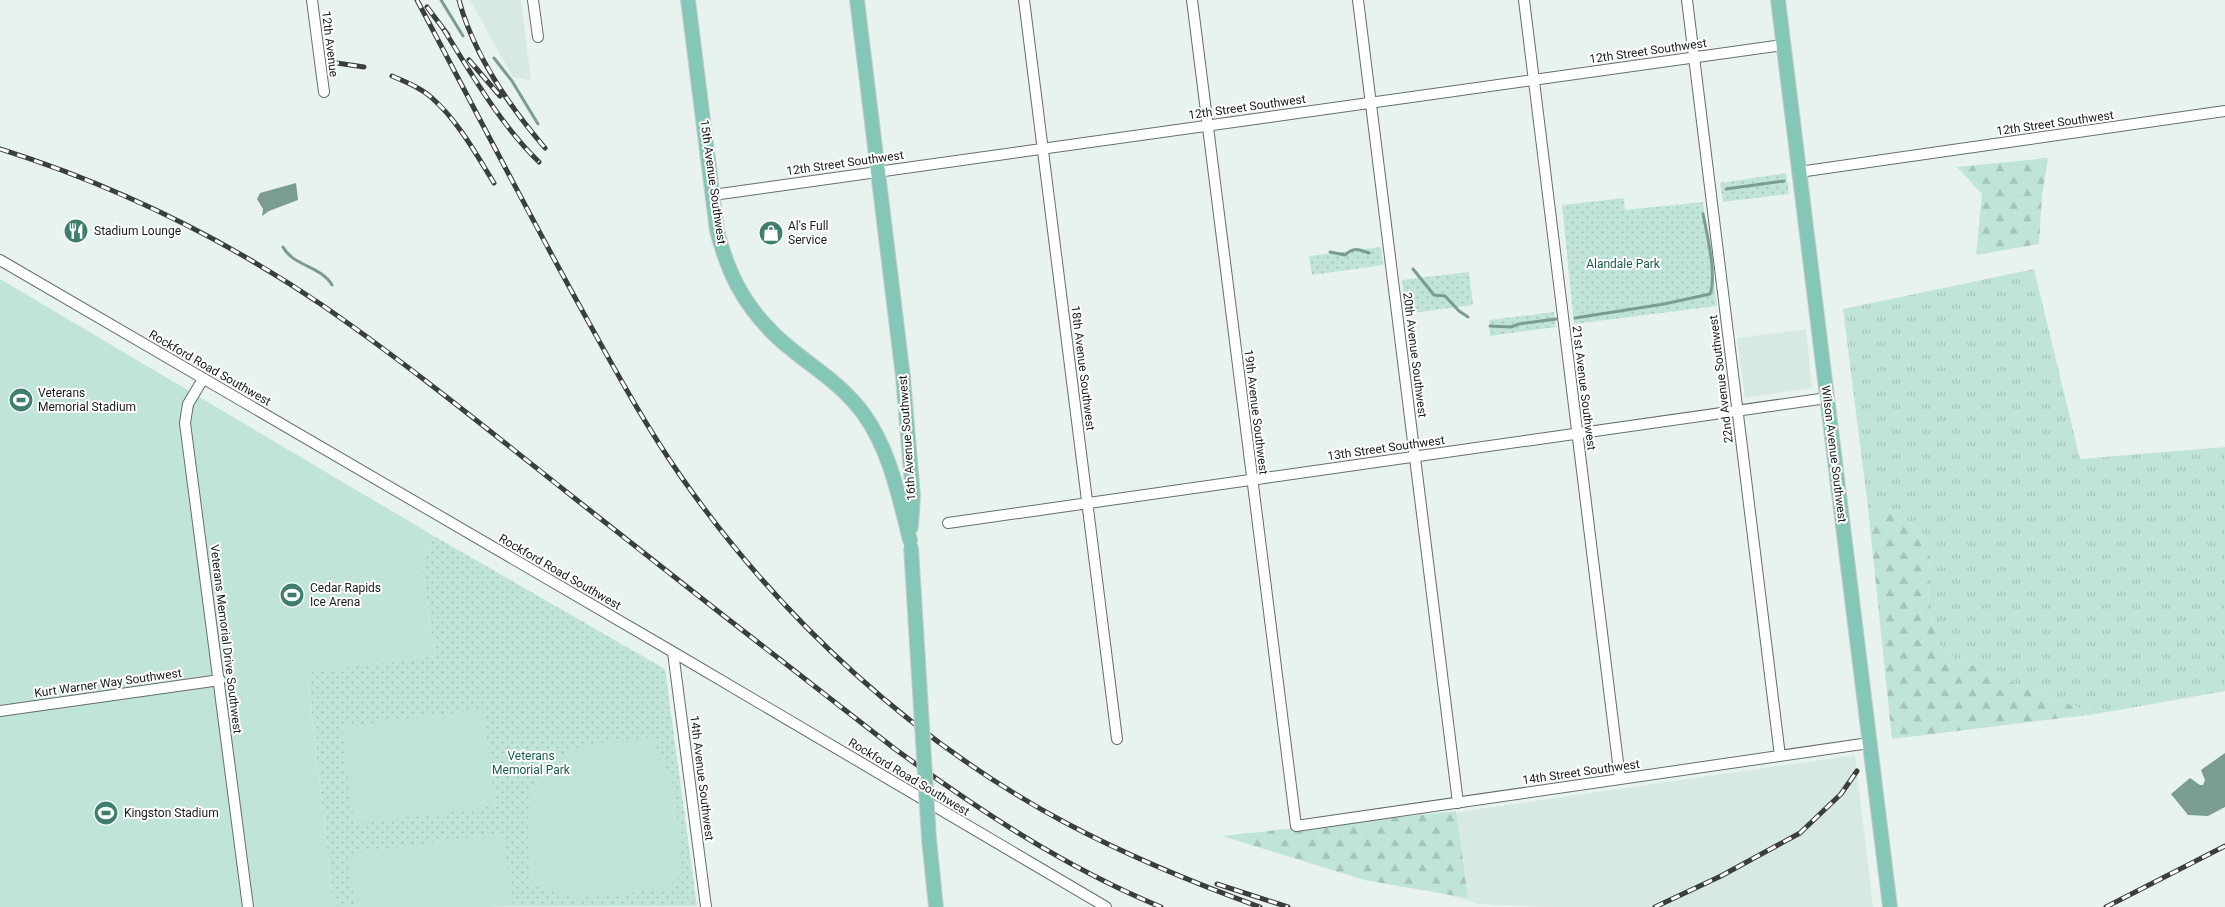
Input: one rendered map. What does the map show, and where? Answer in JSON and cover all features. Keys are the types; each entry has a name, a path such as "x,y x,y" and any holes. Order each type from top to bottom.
{"main road":[{"name":"15th Avenue Southwest","path":"688,0 717,231 724,256 736,286 773,334 839,385 864,414 884,449 910,543"},
{"name":"16th Avenue Southwest","path":"857,0 910,448 913,496 910,543 929,839 936,907"},
{"name":"Wilson Avenue Southwest","path":"1778,0 1890,907"}],"street":[{"name":"12th Avenue","path":"312,0 324,92"},
{"path":"533,0 538,37"},
{"name":"18th Avenue Southwest","path":"1024,0 1118,739"},
{"name":"19th Avenue Southwest","path":"1192,0 1296,826"},
{"name":"20th Avenue Southwest","path":"1358,0 1458,803"},
{"name":"21st Avenue Southwest","path":"1524,0 1620,779"},
{"name":"22nd Avenue Southwest","path":"1687,0 1780,756"},
{"name":"12th Street Southwest","path":"713,195 1783,45"},
{"name":"12th Street Southwest","path":"1799,172 2225,111"},
{"name":"Rockford Road Southwest","path":"0,260 1106,907"},
{"name":"Veterans Memorial Drive Southwest","path":"203,379 188,404 185,424 220,680 248,907"},
{"name":"13th Street Southwest","path":"948,523 1827,398"},
{"name":"14th Avenue Southwest","path":"673,652 706,907"},
{"name":"Kurt Warner Way Southwest","path":"0,711 220,680"},
{"name":"14th Street Southwest","path":"1296,826 1869,743"}],"shaded area":[{"path":"470,0 521,0 531,81 513,77"},
{"path":"296,183 298,200 269,211 262,216 263,209 257,199 260,193"},
{"path":"1806,329 1812,388 1745,398 1737,338"},
{"path":"2225,753 2225,807 2208,816 2188,815 2171,794 2190,778 2203,785 2205,780 2201,770"},
{"path":"1855,755 1873,907 1551,907 1478,904 1264,840"}],"green space":[{"path":"2048,158 2042,196 2039,244 1976,255 1982,194 1957,167"},
{"path":"1786,173 1789,194 1723,202 1720,183"},
{"name":"Alandale Park","path":"1624,198 1625,210 1703,202 1717,306 1574,324 1562,205"},
{"path":"1381,247 1383,265 1312,275 1309,256"},
{"path":"2034,269 2080,459 2225,447 2225,691 2096,714 2025,688 1942,652 1928,609 1930,545 1898,510 1868,508 1843,309"},
{"path":"1469,272 1473,305 1406,314 1402,280"},
{"path":"0,279 434,536 422,565 435,656 307,673 334,907 0,907"},
{"path":"1554,312 1556,327 1490,336 1489,320"},
{"path":"1868,508 1898,510 1930,545 1928,609 1942,652 2025,688 2096,714 1892,739"},
{"name":"Veterans Memorial Park","path":"434,536 665,669 697,906 334,907 307,672 435,656 422,565"},
{"path":"483,709 495,806 354,824 342,727"},
{"path":"652,737 675,789 682,873 667,889 577,898 532,885 528,817 530,799 535,782 543,768 554,758 589,745"},
{"path":"1456,811 1468,898 1364,880 1222,836"},
{"path":"503,833 513,904 490,907 355,907 348,854"}],"waterway":[{"path":"441,0 463,36"},
{"path":"494,58 512,81 538,124"},
{"path":"1726,189 1784,181"},
{"path":"1575,318 1664,304 1710,294 1712,266 1703,214"},
{"path":"283,247 293,258 321,274 332,285"},
{"path":"1330,252 1345,255 1351,251 1362,250 1369,253"},
{"path":"1413,269 1434,295 1445,296 1459,311 1468,317"},
{"path":"1490,326 1511,327 1519,324 1556,319"}],"railway":[{"path":"417,0 562,273 643,417 682,478 762,580 807,628 854,673 903,715 955,754 1010,790 1066,823 1113,847 1186,879 1260,907"},
{"path":"459,0 473,40 494,78 519,115 545,148"},
{"path":"427,7 448,35"},
{"path":"444,30 499,116 539,162"},
{"path":"469,60 500,96"},
{"path":"330,62 364,67"},
{"path":"392,76 423,91 441,107 466,138 494,183"},
{"path":"0,149 84,179 167,215 246,257 322,305 449,399 895,749 927,772 958,794 1056,856 1161,907"},
{"path":"1655,907 1721,876 1800,833 1841,794 1857,771"},
{"path":"2106,907 2225,846"},
{"path":"1217,884 1288,907"}],"place":[{"name":"Stadium Lounge","path":"76,231"},
{"name":"Al's Full Service","path":"771,233"},
{"name":"Veterans Memorial Stadium","path":"21,400"},
{"name":"Cedar Rapids Ice Arena","path":"292,595"},
{"name":"Kingston Stadium","path":"106,813"}]}
